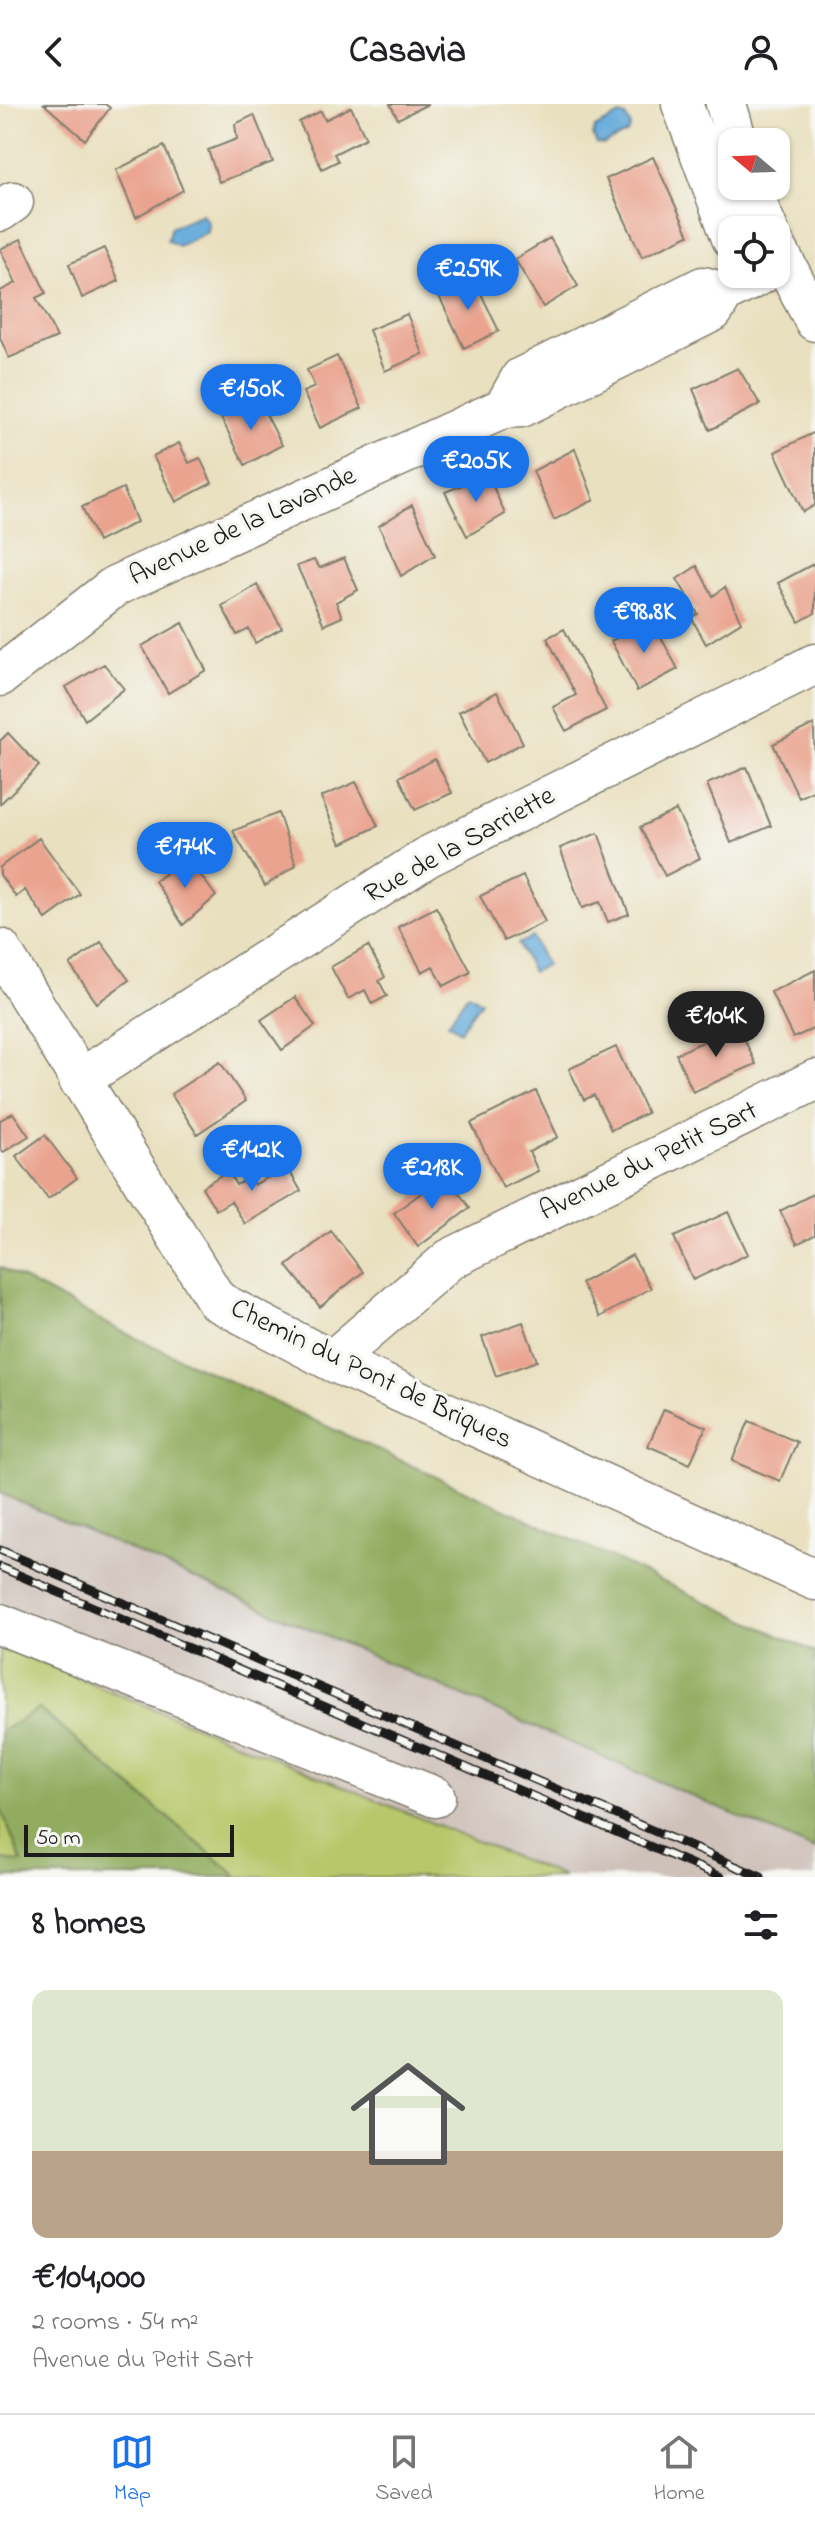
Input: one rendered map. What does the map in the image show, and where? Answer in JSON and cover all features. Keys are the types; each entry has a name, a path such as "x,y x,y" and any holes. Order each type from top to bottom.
{"street":[{"path":"682,104 724,216"},
{"path":"726,104 733,128"},
{"path":"790,273 815,321"},
{"name":"Avenue de la Lavande","path":"0,676 115,586 504,408 521,378 703,287 724,293 731,288"},
{"name":"Rue de la Sarriette","path":"79,1080 429,856 815,664"},
{"name":"Chemin du Pont de Briques","path":"0,949 217,1301 332,1361 815,1580"},
{"name":"Avenue du Petit Sart","path":"332,1361 450,1259 815,1080"},
{"path":"0,1624 435,1797"}],"shaded area":[{"path":"0,1493 815,1850 815,1877 564,1877 0,1646"}],"green space":[{"path":"0,1267 121,1331 815,1652 815,1850 0,1493"},
{"path":"0,1646 564,1877 238,1877 39,1709 0,1732"},
{"path":"39,1709 238,1877 0,1877 0,1860 22,1862 0,1806 0,1732"},
{"path":"0,1806 22,1863 0,1860"}],"water":[{"path":"620,115 626,117 631,126 628,133 604,145 597,144 593,136 595,128"},
{"path":"202,214 208,222 207,232 178,246 167,240 171,227"},
{"path":"532,937 546,965 532,972 518,944"},
{"path":"468,993 481,1001 460,1031 448,1023"}],"building":[{"path":"44,104 105,104 110,108 85,140"},
{"path":"390,104 428,104 398,119"},
{"path":"351,107 366,138 334,154 338,161 322,169 299,122 321,111 325,120"},
{"path":"254,115 273,162 219,182 208,150 237,139 235,124"},
{"path":"164,146 183,190 136,217 116,170"},
{"path":"653,157 689,235 642,257 606,179"},
{"path":"550,238 578,286 543,307 515,259"},
{"path":"21,239 46,293 36,298 57,337 9,358 0,338 0,291 16,283 0,249"},
{"path":"104,248 119,281 82,298 69,264"},
{"path":"473,277 499,331 464,348 438,294"},
{"path":"407,314 423,354 385,371 369,330"},
{"path":"337,356 362,408 320,428 303,392 315,387 307,370"},
{"path":"738,368 760,404 710,430 693,389"},
{"path":"258,399 282,445 245,465 221,418"},
{"path":"815,432 815,505 803,512 775,452"},
{"path":"179,443 189,463 200,458 212,483 176,502 153,456"},
{"path":"575,449 594,500 554,520 533,471"},
{"path":"488,475 505,514 467,536 445,492"},
{"path":"123,488 137,522 98,542 82,507"},
{"path":"412,505 435,555 401,576 379,526"},
{"path":"344,558 358,590 336,602 342,617 324,625 297,566 314,560 320,568"},
{"path":"815,563 815,613 799,622 778,583"},
{"path":"697,566 713,596 725,587 741,622 706,644 691,617 698,614 677,579"},
{"path":"257,585 282,628 255,643 249,629 237,635 222,606"},
{"path":"651,619 678,669 637,691 611,641"},
{"path":"183,623 206,670 168,693 142,646"},
{"path":"564,629 606,710 566,731 553,707 576,695 547,638"},
{"path":"104,664 124,689 85,720 66,687"},
{"path":"497,692 523,743 485,763 459,712"},
{"path":"814,724 815,790 799,798 773,744"},
{"path":"8,733 39,766 0,804 0,741"},
{"path":"435,759 452,793 415,810 399,777"},
{"path":"747,767 771,826 731,843 707,784"},
{"path":"356,782 378,826 341,844 321,797"},
{"path":"676,810 700,858 665,876 640,827"},
{"path":"278,813 296,865 265,886 233,831"},
{"path":"598,833 629,914 608,922 600,902 582,908 560,848"},
{"path":"39,838 80,894 46,919 25,890 16,897 0,875 0,867"},
{"path":"187,857 216,896 183,925 155,881"},
{"path":"523,876 545,922 504,941 480,896"},
{"path":"436,907 471,972 444,986 433,966 422,972 398,927"},
{"path":"101,942 129,980 97,1003 70,965"},
{"path":"368,946 385,977 379,981 387,996 372,1004 365,990 348,999 331,967"},
{"path":"815,970 815,1028 793,1038 771,992"},
{"path":"295,997 315,1026 282,1050 261,1020"},
{"path":"738,1026 756,1064 693,1092 676,1054"},
{"path":"616,1047 647,1113 611,1130 594,1095 584,1100 569,1069"},
{"path":"220,1062 246,1101 197,1134 171,1094"},
{"path":"536,1091 558,1137 529,1152 538,1171 503,1188 471,1123"},
{"path":"13,1113 29,1136 3,1152 0,1147 0,1120"},
{"path":"45,1135 77,1178 48,1199 16,1156"},
{"path":"287,1167 301,1191 245,1224 231,1201 216,1210 202,1187 228,1171 236,1185 250,1178 254,1185"},
{"path":"446,1175 470,1208 418,1247 394,1213"},
{"path":"815,1193 815,1235 797,1244 780,1211"},
{"path":"728,1212 748,1254 693,1280 674,1237"},
{"path":"331,1231 363,1272 320,1307 287,1266"},
{"path":"632,1255 651,1288 600,1317 581,1283"},
{"path":"523,1322 537,1361 496,1376 482,1337"},
{"path":"664,1409 706,1427 690,1464 648,1446"},
{"path":"749,1421 797,1442 780,1481 732,1461"}],"railway":[{"path":"0,1550 761,1877"},
{"path":"0,1567 721,1877"}]}
